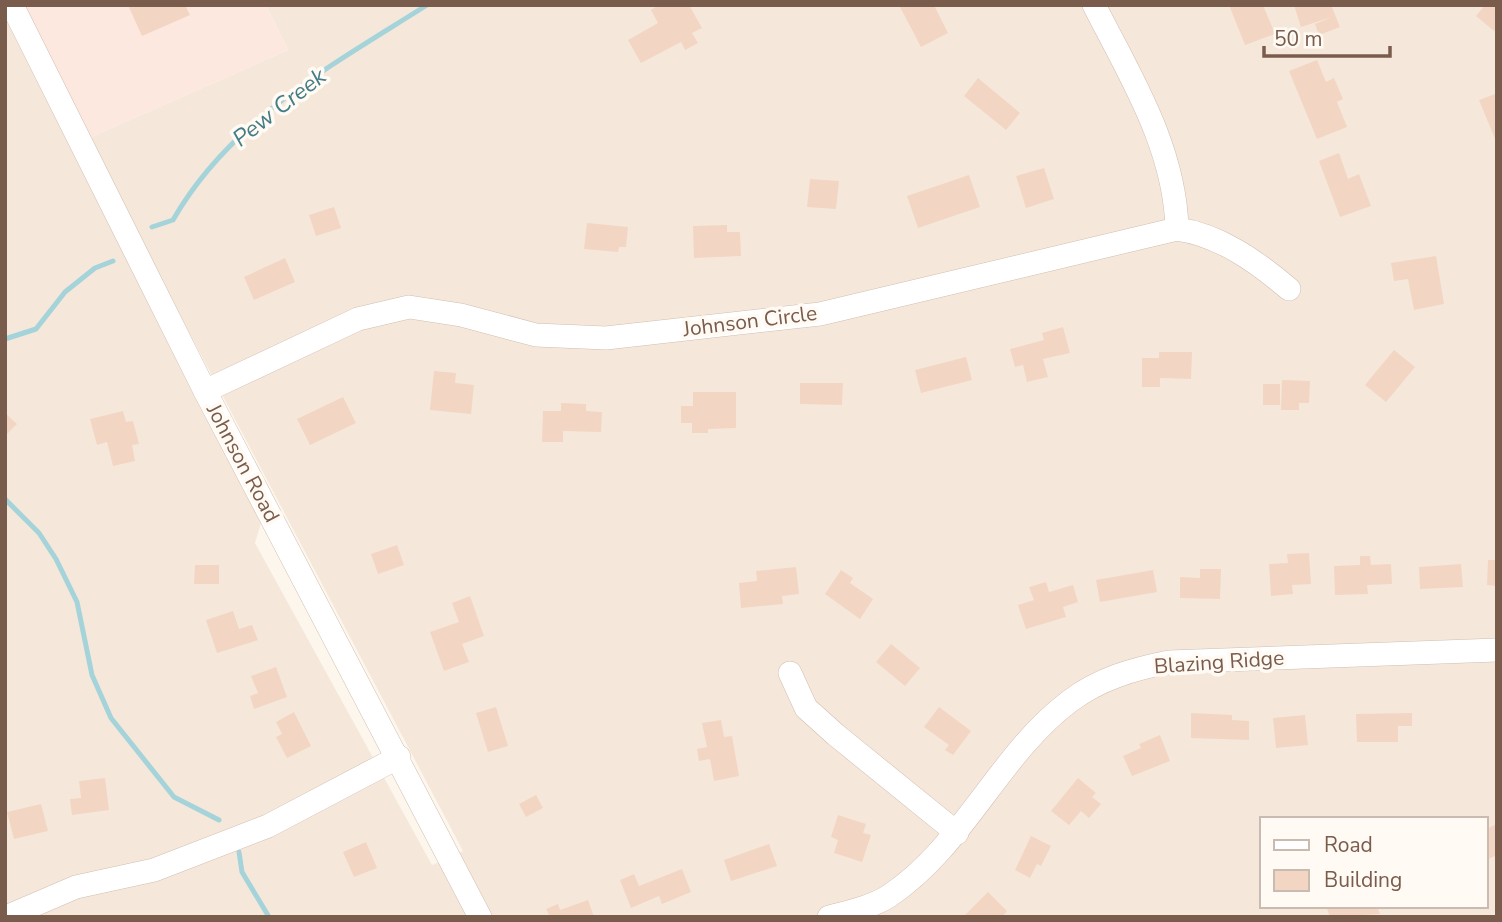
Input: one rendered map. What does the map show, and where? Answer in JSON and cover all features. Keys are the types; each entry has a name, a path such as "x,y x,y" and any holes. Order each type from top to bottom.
{"street":[{"name":"Johnson Road","path":"12,5 205,391 399,757 480,917"},
{"path":"1094,5 1159,135 1176,207 1177,229"},
{"name":"Johnson Circle","path":"205,391 358,319 383,311 409,307 432,309 536,335 606,338 820,314 1177,229 1197,231 1257,262 1289,289"},
{"name":"Blazing Ridge","path":"828,917 887,898 923,869 957,833 999,777 1070,701 1106,679 1136,668 1182,661 1497,650"},
{"path":"790,673 806,708 836,736 957,833"},
{"path":"6,917 76,887 154,870 268,826 399,757"}],"shaded area":[{"path":"24,5 266,5 288,50 87,139"},
{"path":"266,5 1497,5 1497,917 5,917 5,6 261,523 255,543 432,865 463,851 87,139 288,50"}],"building":[{"path":"128,5 185,5 190,15 142,36"},
{"path":"659,5 689,5 702,28 692,33 698,43 685,50 681,42 641,63 628,40 658,23 651,10"},
{"path":"899,5 934,5 948,33 921,47"},
{"path":"1229,5 1263,5 1275,34 1245,45"},
{"path":"1294,5 1331,5 1340,27 1319,35 1315,24 1332,17 1301,27"},
{"path":"1485,5 1497,5 1497,28 1494,31 1476,16"},
{"path":"1317,60 1326,82 1334,78 1343,99 1337,102 1347,127 1317,139 1289,71"},
{"path":"978,78 1020,113 1006,130 964,96"},
{"path":"1495,94 1497,138 1495,139 1479,100"},
{"path":"1339,153 1348,179 1359,174 1371,206 1340,217 1319,161"},
{"path":"1044,168 1054,199 1026,208 1016,176"},
{"path":"969,175 980,207 918,228 907,196"},
{"path":"810,179 839,181 836,209 807,207"},
{"path":"334,207 341,228 316,236 309,215"},
{"path":"587,223 628,227 626,247 619,247 618,252 584,249"},
{"path":"727,225 727,232 740,232 741,256 694,258 693,226"},
{"path":"1436,256 1444,304 1414,310 1408,279 1394,281 1391,263"},
{"path":"285,258 295,282 254,300 244,277"},
{"path":"1063,327 1070,353 1043,359 1048,377 1027,382 1023,365 1015,367 1010,349 1044,340 1042,333"},
{"path":"1394,350 1415,367 1386,402 1365,385"},
{"path":"1159,352 1192,352 1191,379 1160,378 1160,387 1142,387 1142,358 1159,358"},
{"path":"966,357 972,380 921,393 915,370"},
{"path":"434,371 456,373 455,383 474,385 471,414 430,410"},
{"path":"1282,380 1310,381 1309,403 1299,403 1299,410 1281,410"},
{"path":"800,383 843,383 842,405 800,404"},
{"path":"1263,384 1280,384 1280,405 1263,405"},
{"path":"693,392 736,392 736,428 708,429 708,433 692,433 692,423 681,423 681,406 693,406"},
{"path":"343,397 356,423 310,445 297,419"},
{"path":"561,403 586,404 586,411 602,412 601,432 563,431 563,442 542,442 543,411 561,411"},
{"path":"123,411 126,422 133,421 139,444 132,445 135,461 113,466 107,442 97,445 90,419"},
{"path":"5,413 17,424 5,436"},
{"path":"397,545 404,565 378,574 371,554"},
{"path":"1309,553 1311,584 1292,585 1293,594 1271,596 1269,564 1288,563 1287,554"},
{"path":"1360,556 1370,556 1371,565 1391,564 1392,584 1367,585 1368,594 1335,595 1334,566 1360,565"},
{"path":"1488,560 1497,560 1497,586 1487,585"},
{"path":"1461,564 1463,587 1420,589 1419,567"},
{"path":"195,565 219,565 219,584 194,584"},
{"path":"796,567 799,594 782,596 783,604 741,608 739,583 757,581 756,571"},
{"path":"1200,569 1221,569 1220,599 1180,598 1180,577 1200,578"},
{"path":"841,570 853,578 850,583 873,599 860,619 825,594"},
{"path":"1153,570 1157,592 1100,602 1096,580"},
{"path":"1046,582 1049,592 1073,585 1078,602 1063,607 1066,617 1026,629 1018,605 1034,600 1029,587"},
{"path":"470,596 484,636 462,644 469,662 444,671 430,632 459,622 452,603"},
{"path":"233,611 239,629 252,625 258,640 217,653 206,620"},
{"path":"891,644 920,668 905,686 876,662"},
{"path":"276,667 287,697 254,709 250,696 258,693 251,676"},
{"path":"496,707 508,746 488,752 476,713"},
{"path":"939,707 971,731 953,755 945,750 949,745 924,727"},
{"path":"294,712 311,746 287,758 276,737 282,734 276,722"},
{"path":"1191,713 1232,715 1232,720 1249,721 1249,740 1191,738"},
{"path":"1412,713 1412,726 1398,726 1398,742 1357,742 1356,714"},
{"path":"1305,715 1308,745 1276,748 1273,718"},
{"path":"721,720 724,737 732,736 739,776 714,781 710,759 699,761 697,749 707,747 702,723"},
{"path":"1160,735 1170,761 1132,776 1123,756 1141,748 1139,744"},
{"path":"105,778 109,810 72,815 70,799 81,798 79,781"},
{"path":"1078,778 1096,793 1092,797 1101,804 1089,818 1081,811 1069,825 1051,811"},
{"path":"536,795 543,808 526,817 519,804"},
{"path":"41,804 48,831 14,839 7,812"},
{"path":"838,815 866,824 863,833 871,835 862,862 834,853 838,840 831,837"},
{"path":"1497,824 1497,855 1488,859 1488,828"},
{"path":"1031,836 1051,846 1041,866 1037,864 1030,878 1015,870"},
{"path":"366,842 377,868 354,877 343,852"},
{"path":"769,844 777,866 731,881 724,860"},
{"path":"682,869 691,892 662,904 659,896 631,908 620,880 634,874 639,886"},
{"path":"988,892 1007,911 1002,917 963,917"},
{"path":"588,900 594,917 550,917 546,909 558,904 560,910"},
{"path":"1327,908 1378,908 1380,914 1330,917"}],"waterway":[{"name":"Pew Creek","path":"152,227 173,220 196,185 223,153 253,124 320,73 427,5"},
{"name":"Pew Creek","path":"5,339 36,329 65,292 95,268 113,261"},
{"path":"5,499 39,533 56,559 77,602 92,675 111,718 174,797 219,820"},
{"path":"239,852 242,872 269,917"}]}
